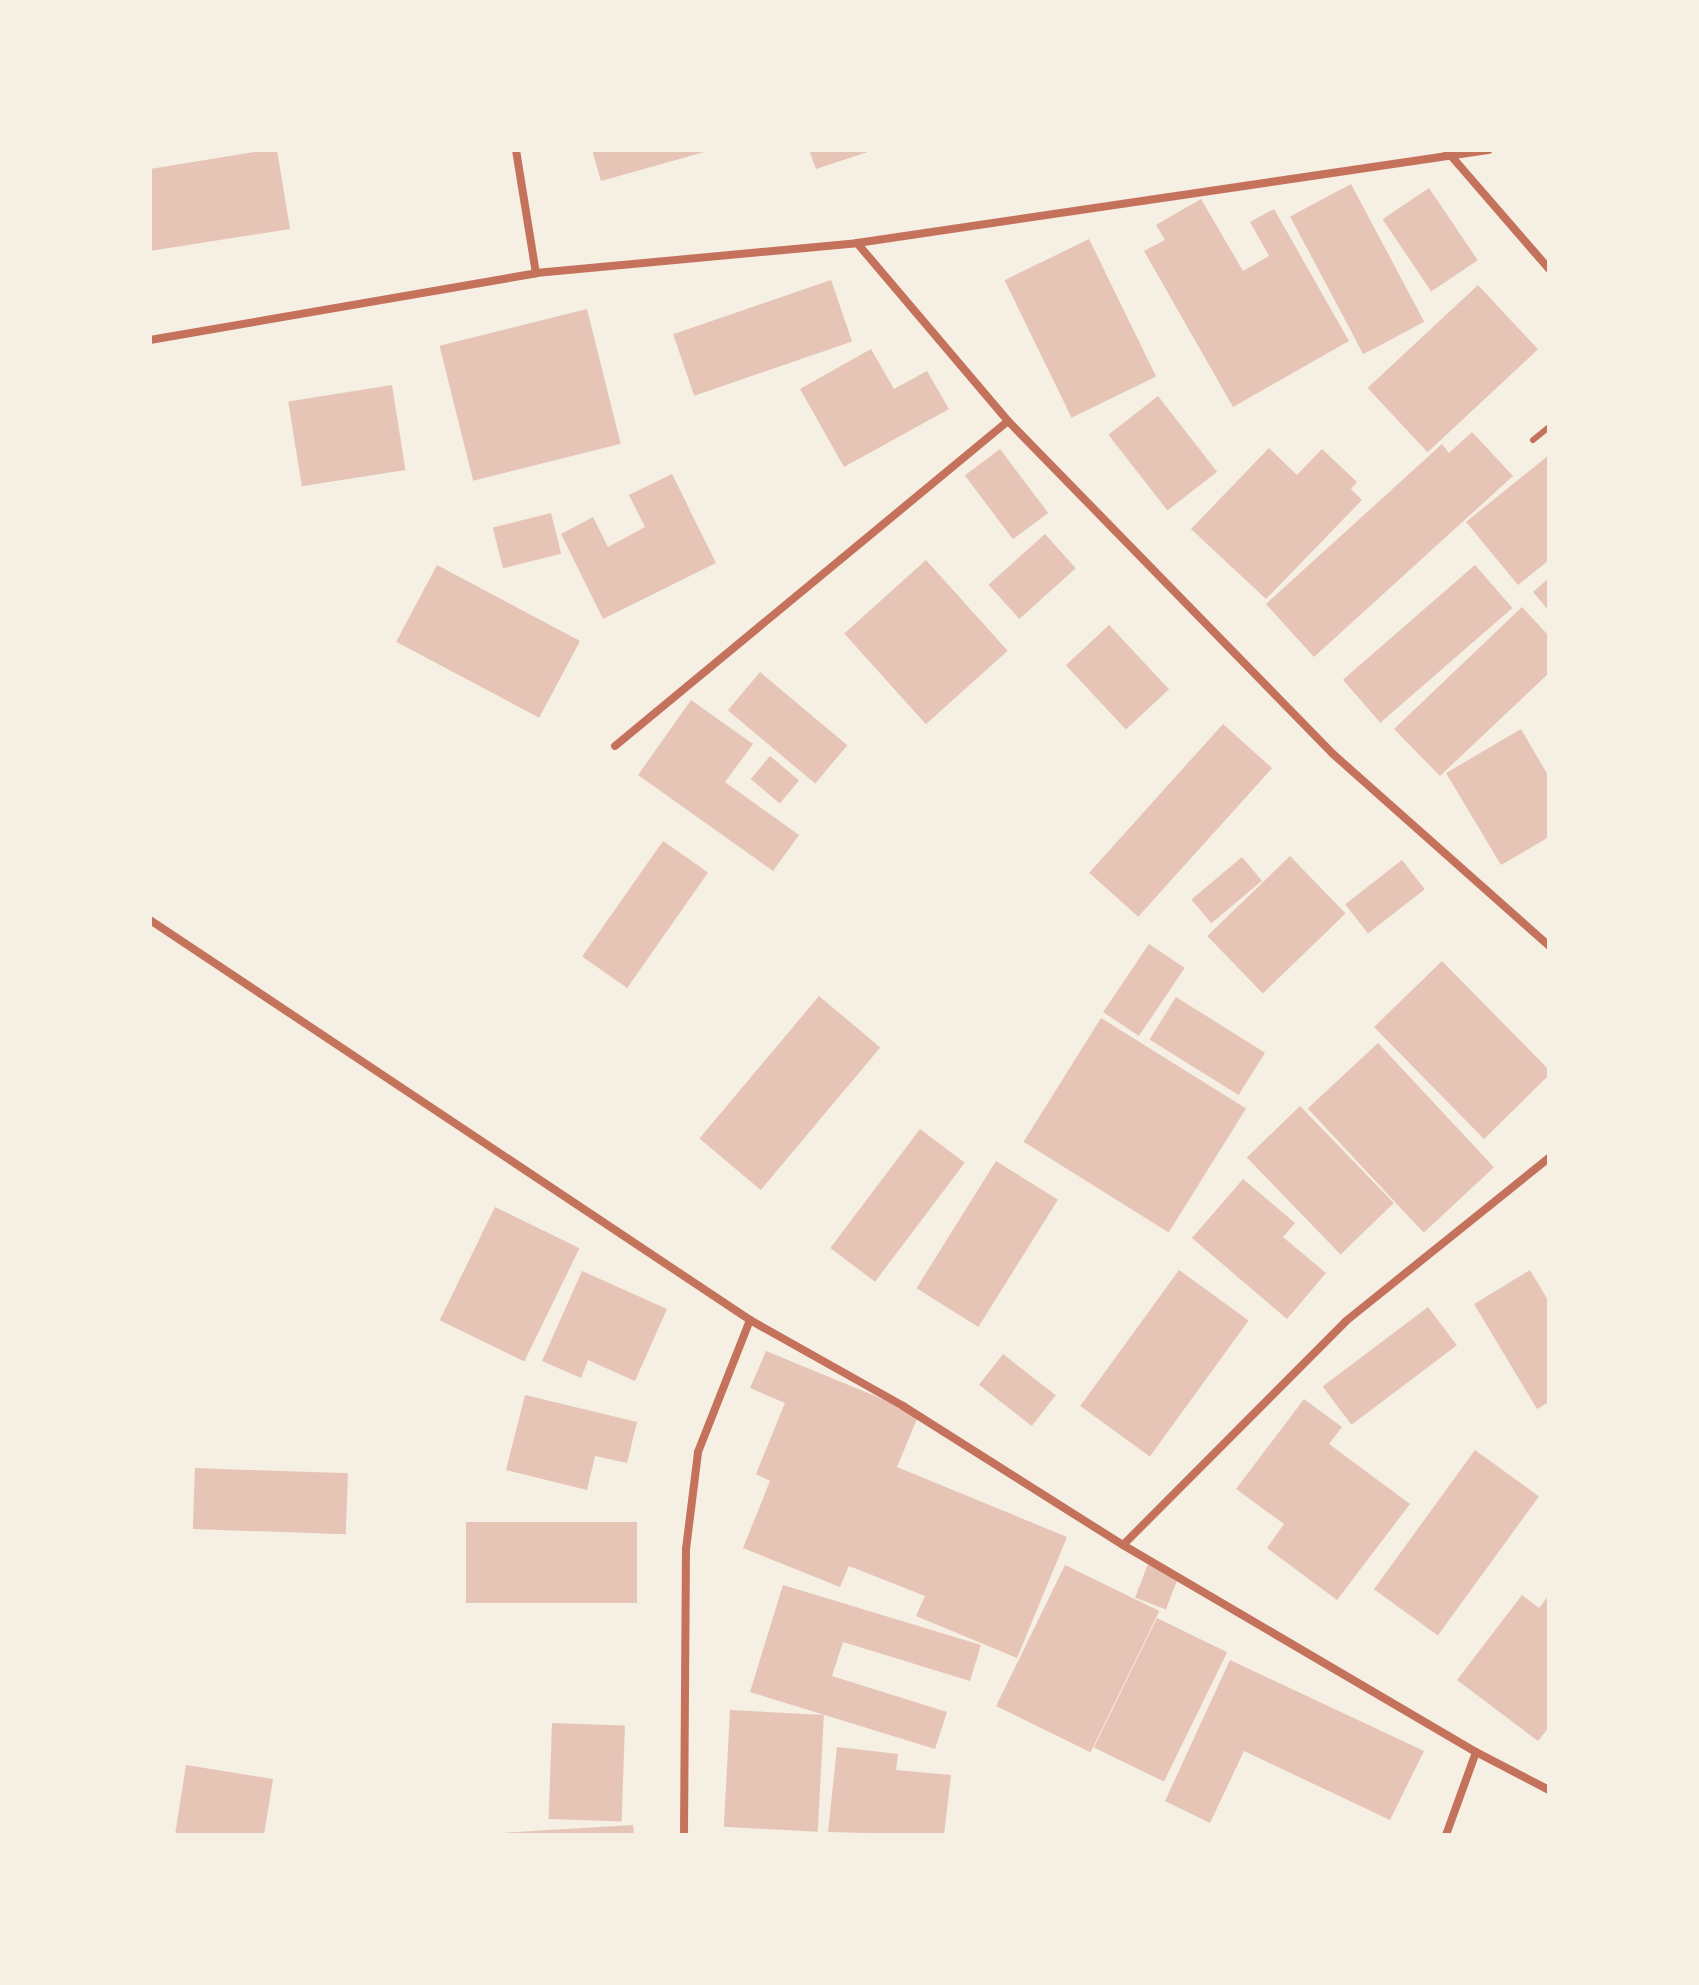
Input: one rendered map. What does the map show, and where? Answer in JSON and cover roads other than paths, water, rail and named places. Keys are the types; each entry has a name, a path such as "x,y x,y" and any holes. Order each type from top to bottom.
{"street":[{"path":"516,150 536,273"},
{"path":"150,340 536,273 857,243 1488,150"},
{"path":"1448,154 1549,269"},
{"path":"857,243 1008,421 1333,754 1549,946"},
{"path":"615,746 1008,421"},
{"path":"150,920 750,1320 903,1406 1123,1545 1476,1752 1549,1790"},
{"path":"1123,1545 1346,1321 1549,1158"},
{"path":"684,1835 686,1549 698,1452 750,1320"},
{"path":"1446,1835 1476,1752"}],"lane":[{"path":"1533,440 1549,427"}]}
